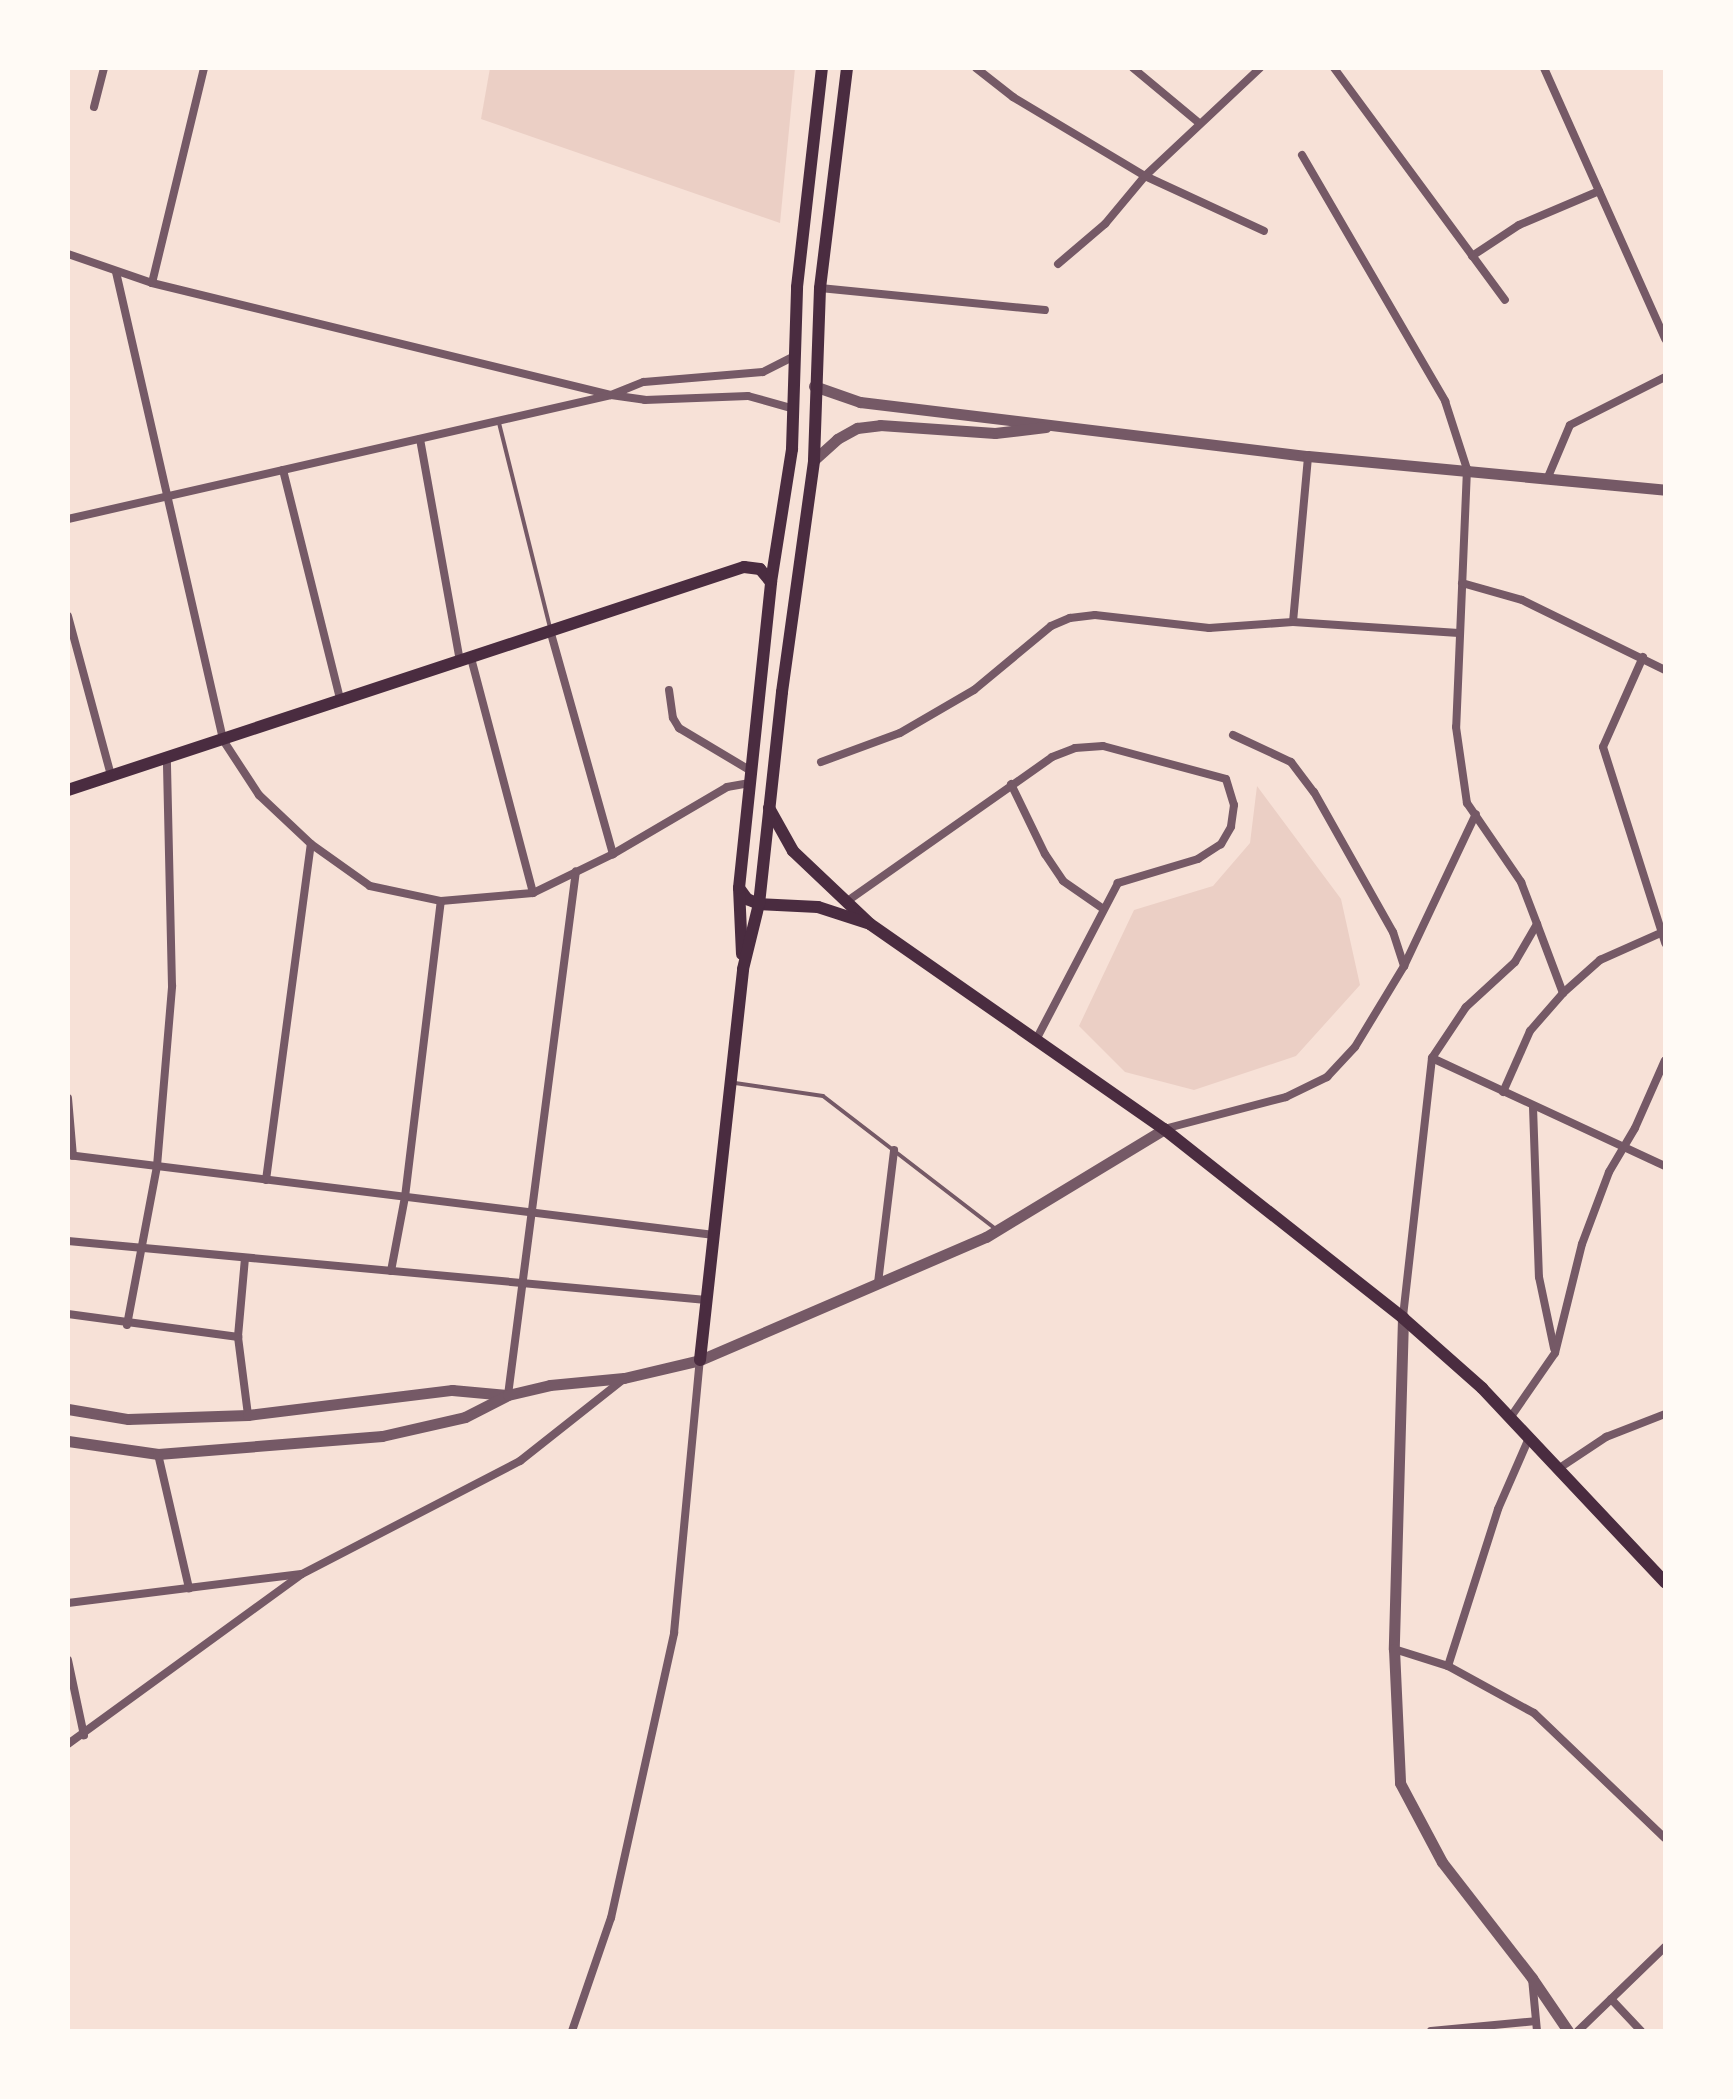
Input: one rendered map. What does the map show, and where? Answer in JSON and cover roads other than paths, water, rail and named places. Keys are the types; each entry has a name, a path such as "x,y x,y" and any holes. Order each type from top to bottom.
{"main road":[{"path":"743,969 739,888 771,582 792,449 797,287 822,68"},
{"path":"700,1360 743,969 759,904 814,460 814,386 820,288 847,68"},
{"path":"68,790 744,567 760,569 771,582"},
{"path":"769,808 793,851 870,924 1164,1129 1403,1318 1510,1418 1665,1582"},
{"path":"739,888 747,899 759,904 818,907 870,924"}],"street":[{"path":"94,107 104,68"},
{"path":"152,283 204,68"},
{"path":"976,68 1025,104 1145,176 1264,231"},
{"path":"1133,68 1199,123"},
{"path":"1058,264 1105,224 1145,176 1260,68"},
{"path":"1334,68 1505,300"},
{"path":"1544,68 1665,339"},
{"path":"1302,155 1445,401 1467,469 1456,727 1467,803 1521,882 1563,993"},
{"path":"1472,256 1519,225 1599,191"},
{"path":"68,254 152,283 611,395 645,400 748,396 791,408"},
{"path":"116,272 223,740 259,795 311,844 370,886 441,901 533,893 613,854 727,787 750,777"},
{"path":"820,288 1045,310"},
{"path":"68,519 611,395 644,382 763,372 793,357"},
{"path":"1548,477 1570,425 1665,377"},
{"path":"814,386 860,402 1063,424 1308,456 1665,490"},
{"path":"814,460 837,439 857,428 880,425 995,433 1063,424"},
{"path":"420,439 466,660 533,893"},
{"path":"1293,622 1308,456"},
{"path":"283,470 341,702"},
{"path":"1462,583 1522,600 1665,670"},
{"path":"821,762 900,733 974,690 1051,626 1070,618 1095,615 1209,628 1293,622 1459,633"},
{"path":"68,616 111,775"},
{"path":"550,630 613,854"},
{"path":"1643,657 1603,747 1665,943"},
{"path":"669,690 673,718 679,728 750,777"},
{"path":"1233,735 1291,762 1314,792 1393,932 1404,966"},
{"path":"846,902 1011,784 1052,757 1075,748 1103,746 1226,779 1234,805 1231,827 1221,844 1198,859 1118,883 1102,908 1036,1040"},
{"path":"127,1325 157,1166 172,986 167,757"},
{"path":"1011,784 1045,854 1063,881 1102,908"},
{"path":"68,1441 158,1454 382,1436 465,1417 508,1395 550,1385 624,1378 700,1360 878,1283 997,1230 1164,1129 1286,1097 1327,1077 1355,1047 1404,966 1476,814"},
{"path":"266,1180 311,844"},
{"path":"508,1395 576,871"},
{"path":"391,1271 405,1197 441,901"},
{"path":"1537,924 1515,962 1466,1007 1432,1058 1403,1318 1394,1649 1400,1783 1442,1862 1532,1978 1568,2031"},
{"path":"1503,1092 1530,1031 1563,993 1600,960 1663,932"},
{"path":"1432,1058 1665,1166"},
{"path":"1510,1418 1555,1353 1582,1244 1609,1172 1665,1060"},
{"path":"68,1098 71,1155 714,1235"},
{"path":"1533,1107 1539,1277 1555,1353"},
{"path":"878,1283 894,1150"},
{"path":"68,1241 706,1300"},
{"path":"245,1258 238,1337 248,1415"},
{"path":"68,1314 127,1325 238,1337"},
{"path":"572,2031 611,1918 674,1633 700,1360"},
{"path":"68,1744 302,1574 520,1461 624,1378"},
{"path":"68,1409 128,1419 248,1415 452,1390 508,1395"},
{"path":"1558,1469 1606,1437 1665,1414"},
{"path":"1448,1666 1498,1509 1529,1438"},
{"path":"158,1454 189,1588"},
{"path":"68,1603 302,1574"},
{"path":"1394,1649 1448,1666 1534,1713 1665,1838"},
{"path":"68,1660 84,1735"},
{"path":"1578,2031 1665,1947"},
{"path":"1431,2031 1536,2026 1532,1978"},
{"path":"1611,1999 1641,2031"}],"lane":[{"path":"498,421 550,630"},
{"path":"730,1083 823,1096 997,1230"}]}
